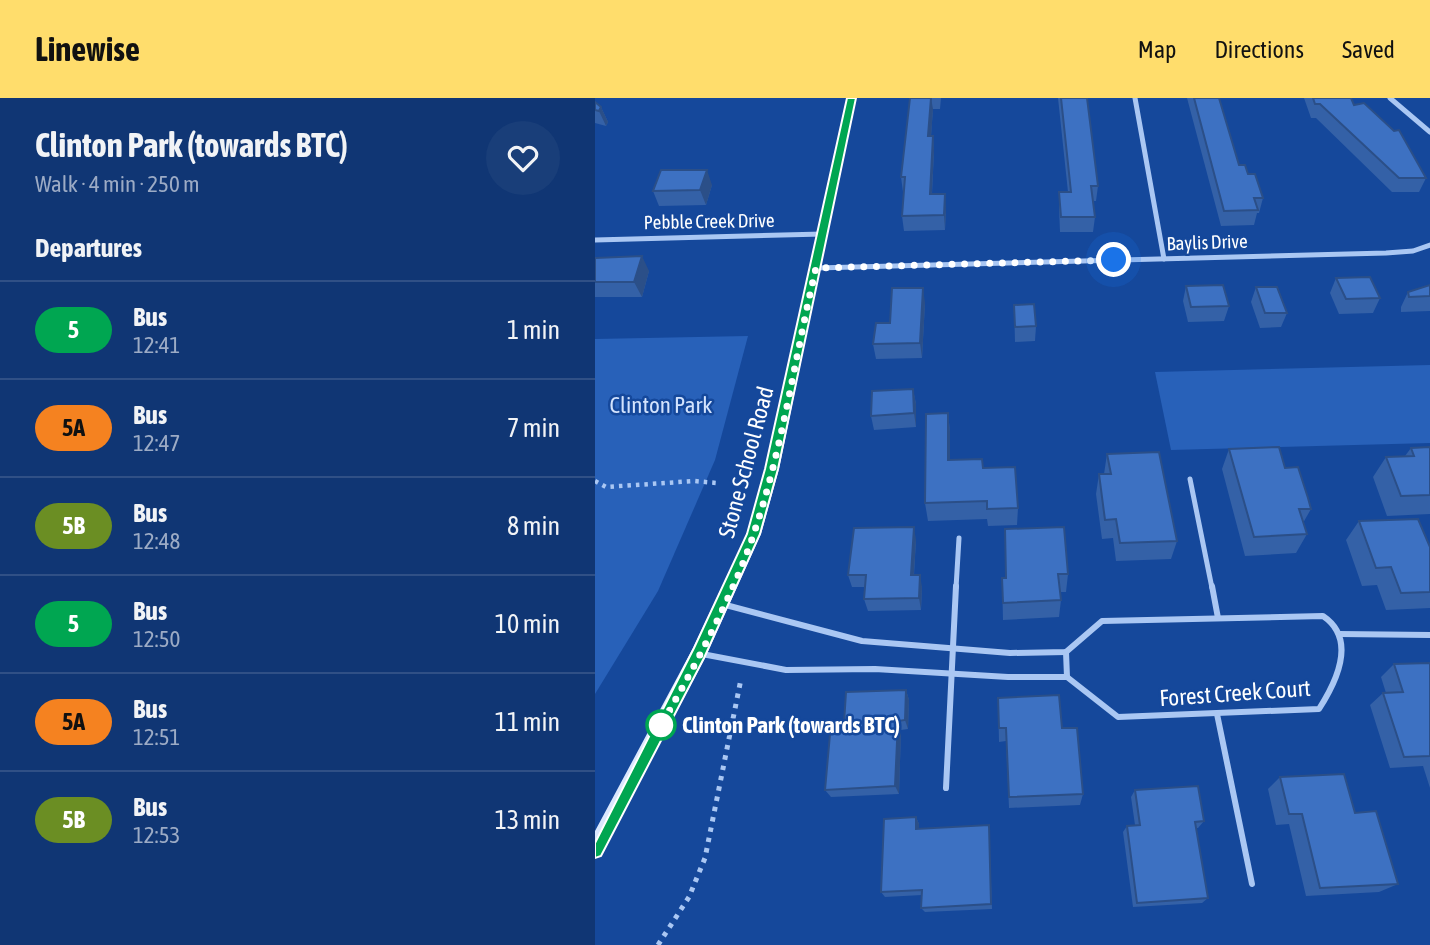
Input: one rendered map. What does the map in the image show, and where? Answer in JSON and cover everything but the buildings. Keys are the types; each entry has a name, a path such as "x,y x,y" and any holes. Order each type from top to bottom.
{"main road":[{"name":"Stone School Road","path":"595,849 699,653 754,534 772,469 851,98"}],"street":[{"path":"1135,98 1164,259"},
{"path":"1390,98 1430,132"},
{"name":"Pebble Creek Drive","path":"595,240 823,234"},
{"name":"Baylis Drive","path":"816,268 1386,253 1413,251 1430,245"}],"lane":[{"path":"1190,479 1218,618"},
{"path":"946,788 949,673 958,538"},
{"path":"722,604 862,642 952,651 1066,652 1102,621 1323,616 1332,620 1339,634 1430,635"},
{"name":"Forest Creek Court","path":"1067,677 1118,717 1319,709 1327,698 1344,649 1339,634"},
{"path":"699,653 786,670 875,669 1067,677 1066,652"},
{"path":"1217,714 1252,884"}],"path":[{"path":"595,481 606,487 694,481 717,484"},
{"path":"657,945 689,897 705,858 741,679"}],"green space":[{"name":"Clinton Park","path":"748,336 715,460 658,591 595,694 595,339"},
{"path":"1430,365 1430,443 1171,450 1155,372"}],"bus line":[{"name":"5","path":"595,849 699,653 754,534 772,469 851,98"}],"place":[{"name":"Clinton Park (towards BTC)","path":"661,725"}],"route":[{"path":"661,725 656,734 699,653 754,534 772,469 816,268 1114,260"}]}
